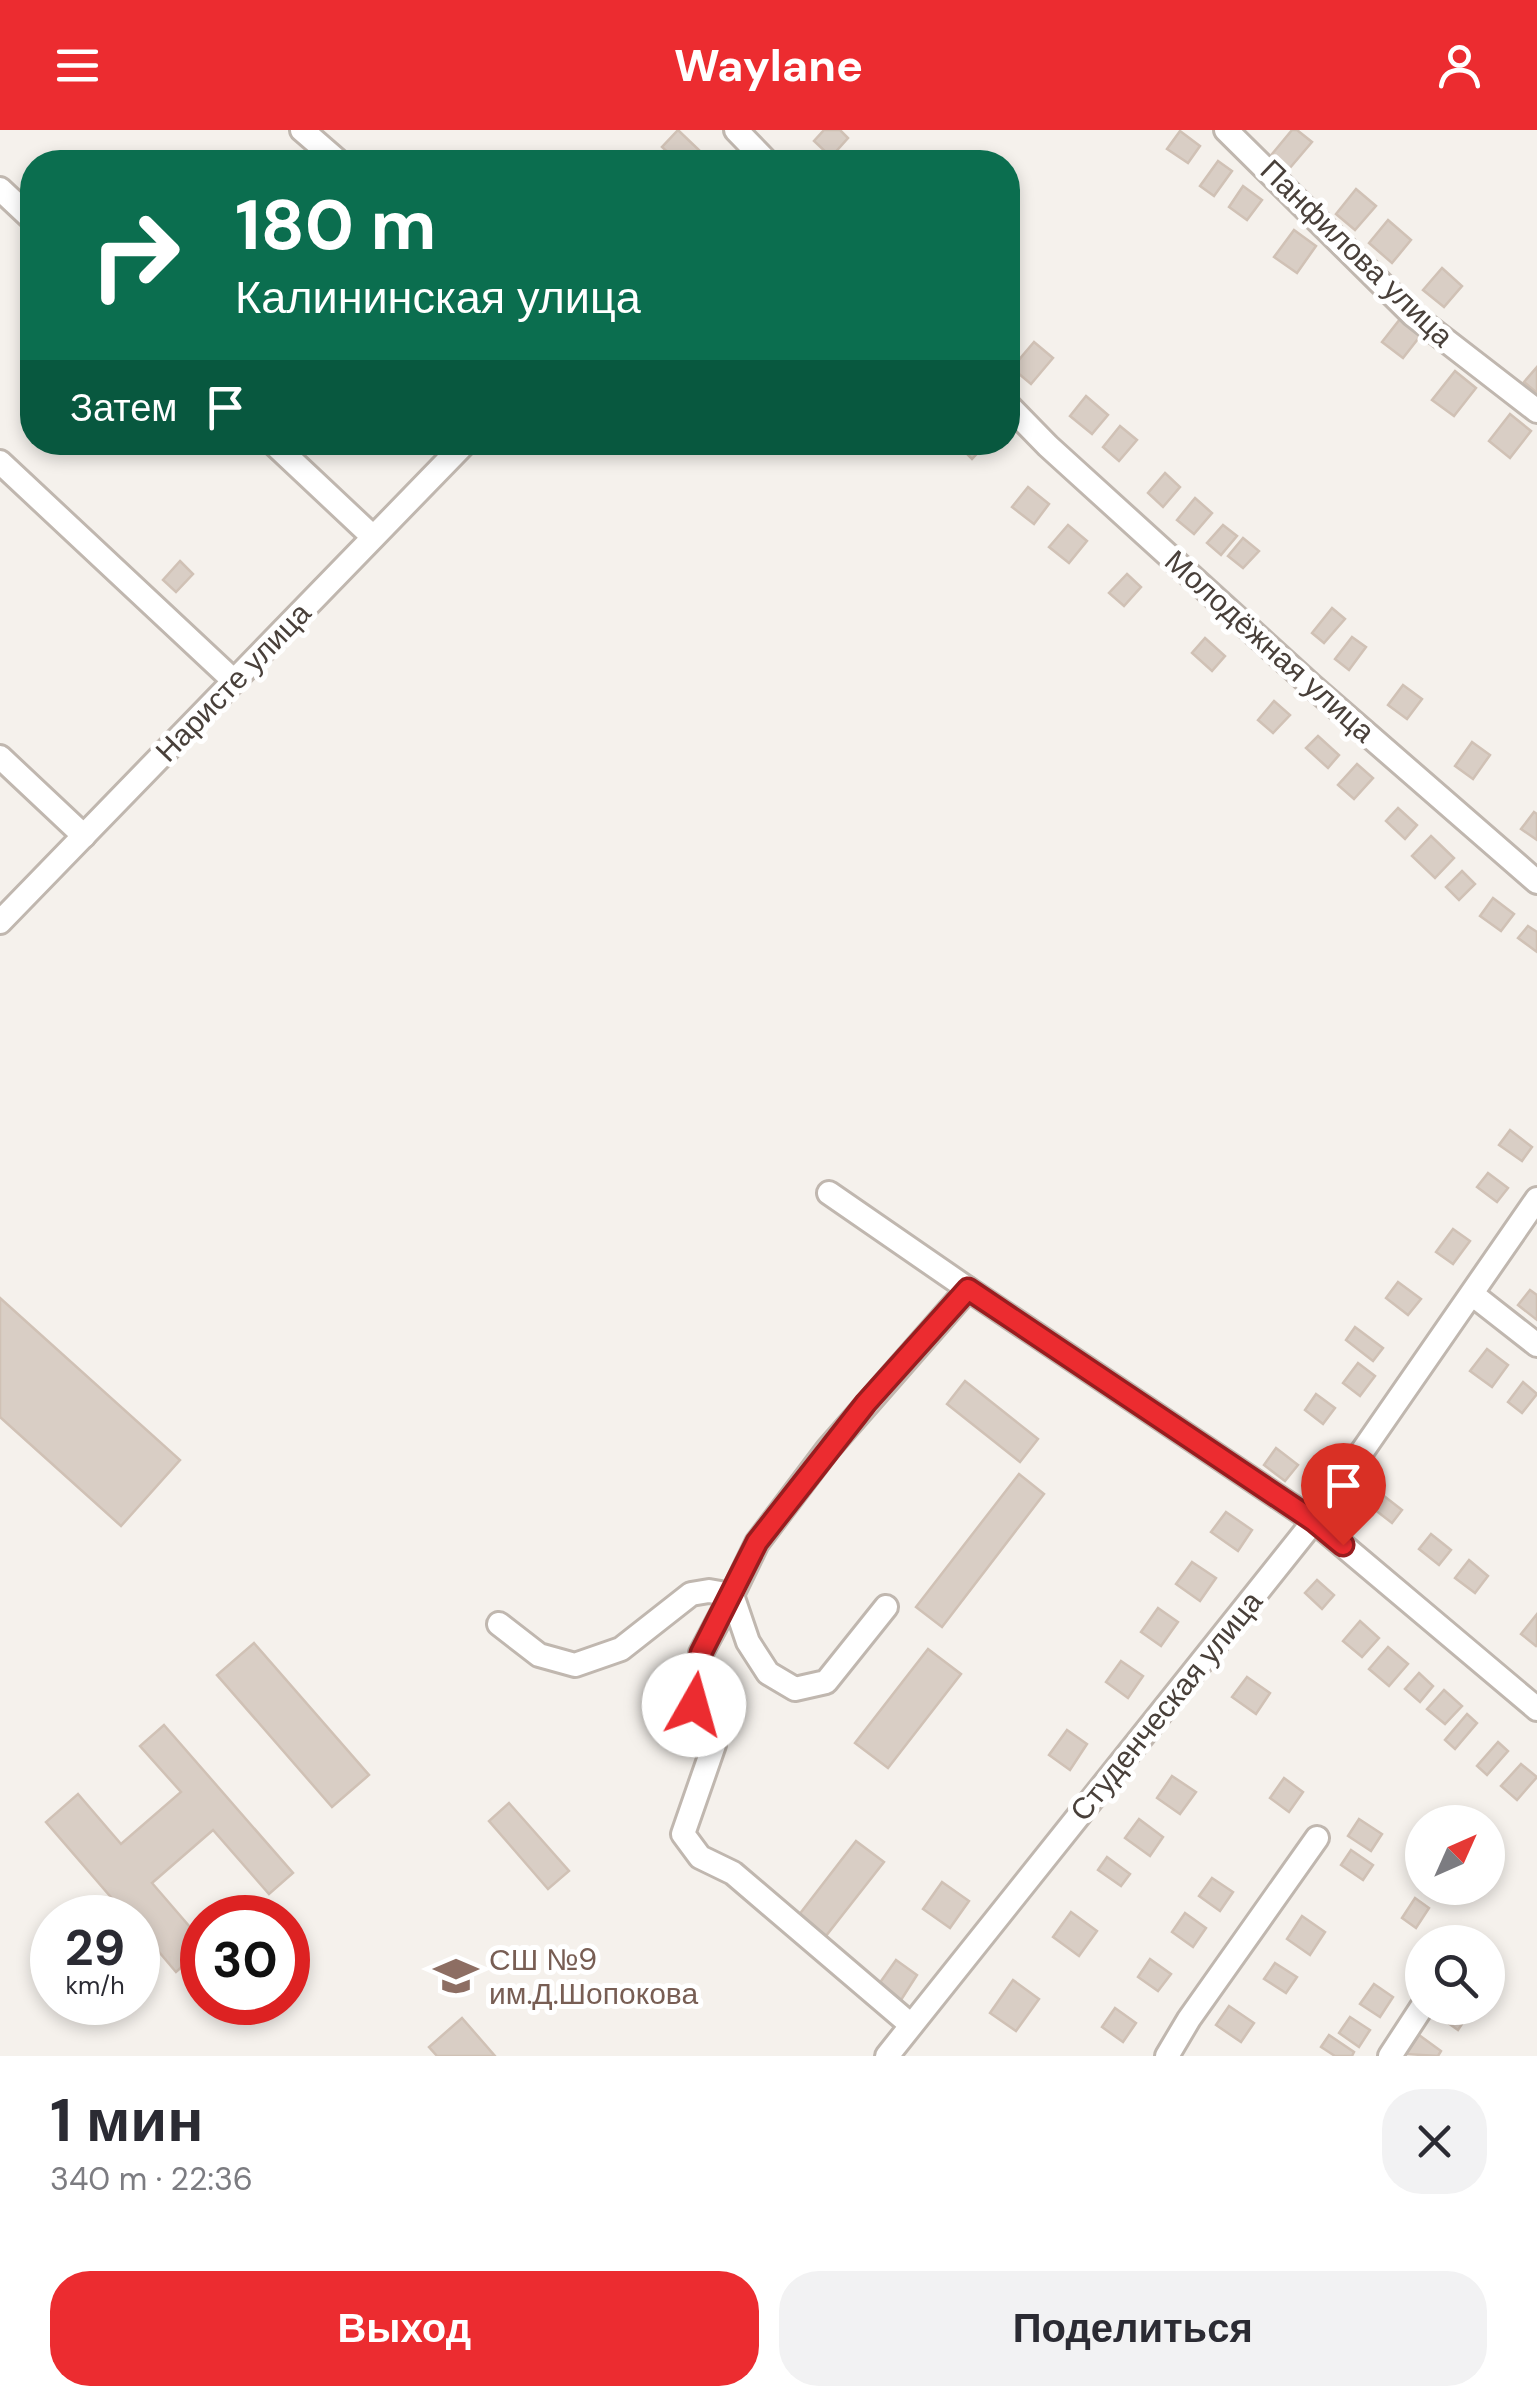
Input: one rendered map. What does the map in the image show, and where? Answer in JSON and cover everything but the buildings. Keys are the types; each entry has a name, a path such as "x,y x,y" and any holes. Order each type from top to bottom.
{"street":[{"path":"302,130 325,150"},
{"path":"736,130 755,150"},
{"name":"Панфилова улица","path":"1226,130 1413,315 1537,411"},
{"path":"0,189 20,208"},
{"name":"Молодёжная улица","path":"1020,418 1297,672 1537,882"},
{"path":"286,455 374,538"},
{"name":"Наристе улица","path":"0,922 454,455"},
{"path":"0,462 234,681"},
{"path":"0,757 84,836"},
{"path":"830,1193 1314,1521 1537,1709"},
{"name":"Студенческая улица","path":"887,2056 1314,1521 1537,1199"},
{"path":"911,2025 733,1872 700,1857 683,1834 714,1745 694,1705 701,1653 757,1542 828,1449 968,1289"},
{"path":"1472,1294 1537,1344"},
{"path":"499,1624 539,1655 575,1665 622,1649 691,1594 709,1590 732,1595"},
{"path":"732,1595 748,1642 768,1673 795,1689 826,1682 886,1607"},
{"path":"1167,2056 1317,1838"},
{"path":"1390,2056 1410,2025"}],"place":[{"name":"СШ №9 им.Д.Шопокова","path":"456,1976"}],"route":[{"path":"694,1705 701,1653 757,1542 866,1403 968,1289 1314,1521 1343,1545"}]}
